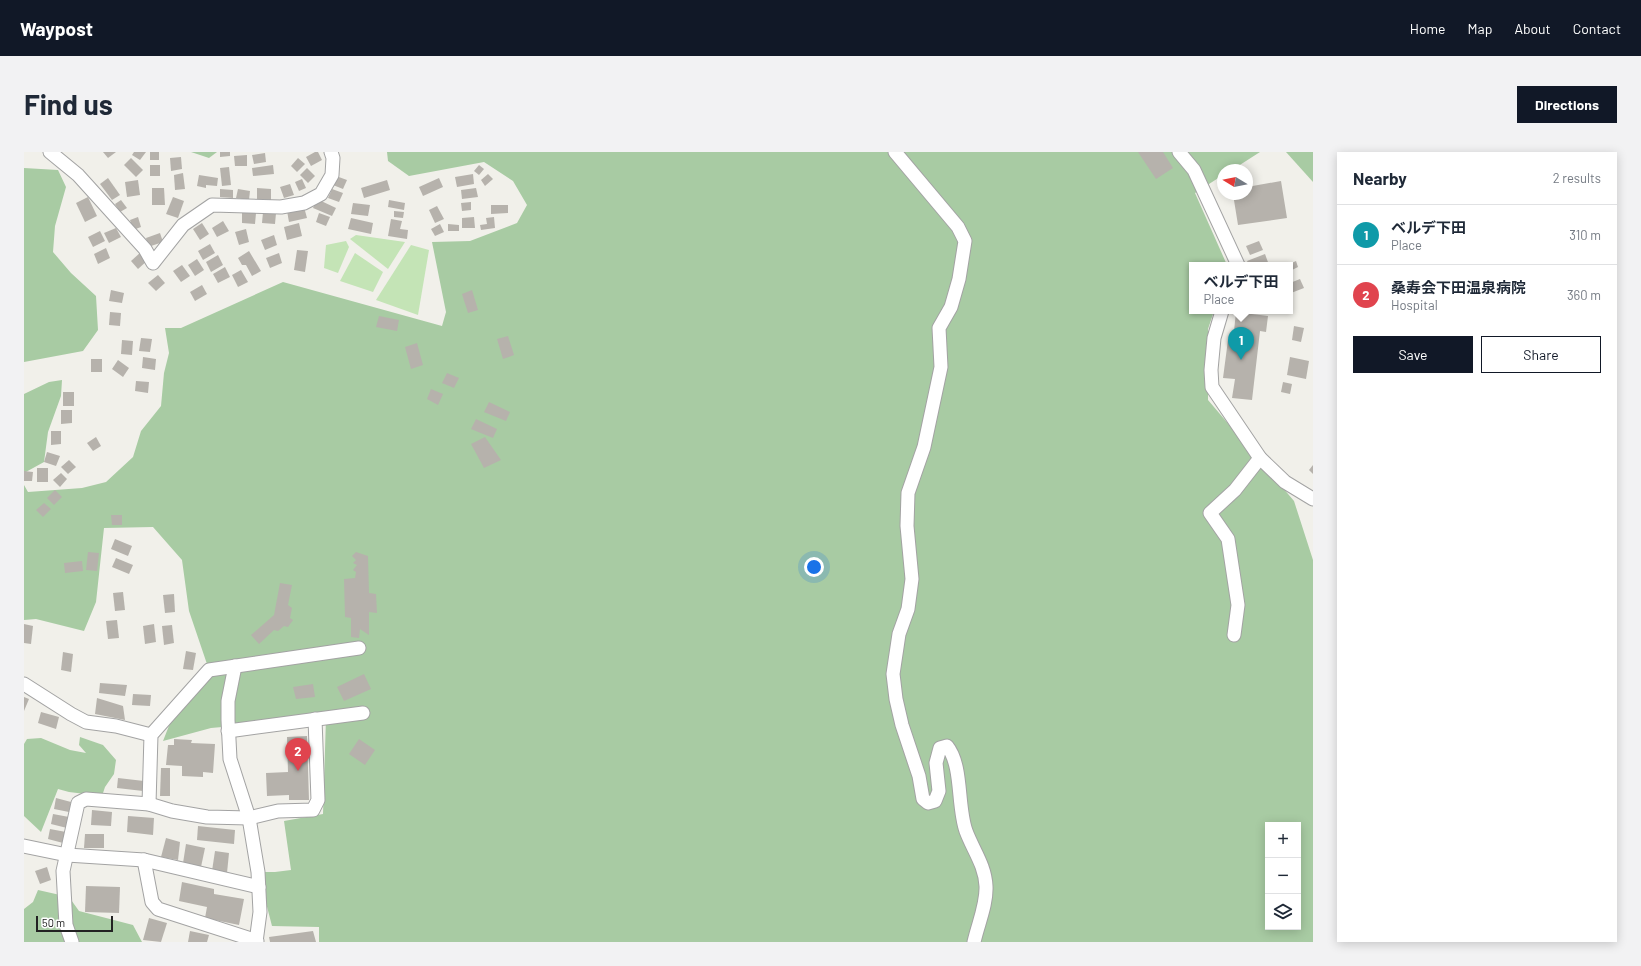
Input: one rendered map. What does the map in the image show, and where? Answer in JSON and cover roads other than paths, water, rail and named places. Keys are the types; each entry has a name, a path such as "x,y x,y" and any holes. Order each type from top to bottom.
{"street":[{"path":"50,152 78,175 145,249 153,263 183,225 212,205 282,208 304,204 321,194 332,175 333,158 331,152"},
{"path":"895,152 958,227 966,241 959,278 951,307 938,328 941,367 924,448 908,493 907,526 912,579 908,609 899,634 893,674 896,699 902,725 919,776 923,799 928,803 935,802 939,791 936,763 940,748 947,746 956,764 960,802 966,831 982,865 986,887 984,904 974,942"},
{"path":"1179,152 1194,170 1237,262"},
{"path":"1221,314 1214,338 1211,370 1212,387 1260,458 1285,482 1313,499"},
{"path":"1234,635 1238,604 1228,539 1210,513 1235,490 1260,458"},
{"path":"149,804 151,735 209,670 359,648"},
{"path":"144,860 152,902 158,909 257,941 260,912 259,887 249,818 230,759 228,701 235,666"},
{"path":"24,684 86,722 116,726 151,735"},
{"path":"228,732 363,713"},
{"path":"72,942 66,925 63,871 78,803 86,799 149,804 172,811 207,817 249,818 278,811 313,810 318,800 315,719"},
{"path":"24,846 67,855 144,860 259,887"}],"place":[{"name":"ベルデ下田","path":"1241,360"},
{"name":"桑寿会下田温泉病院","path":"298,771"}]}
